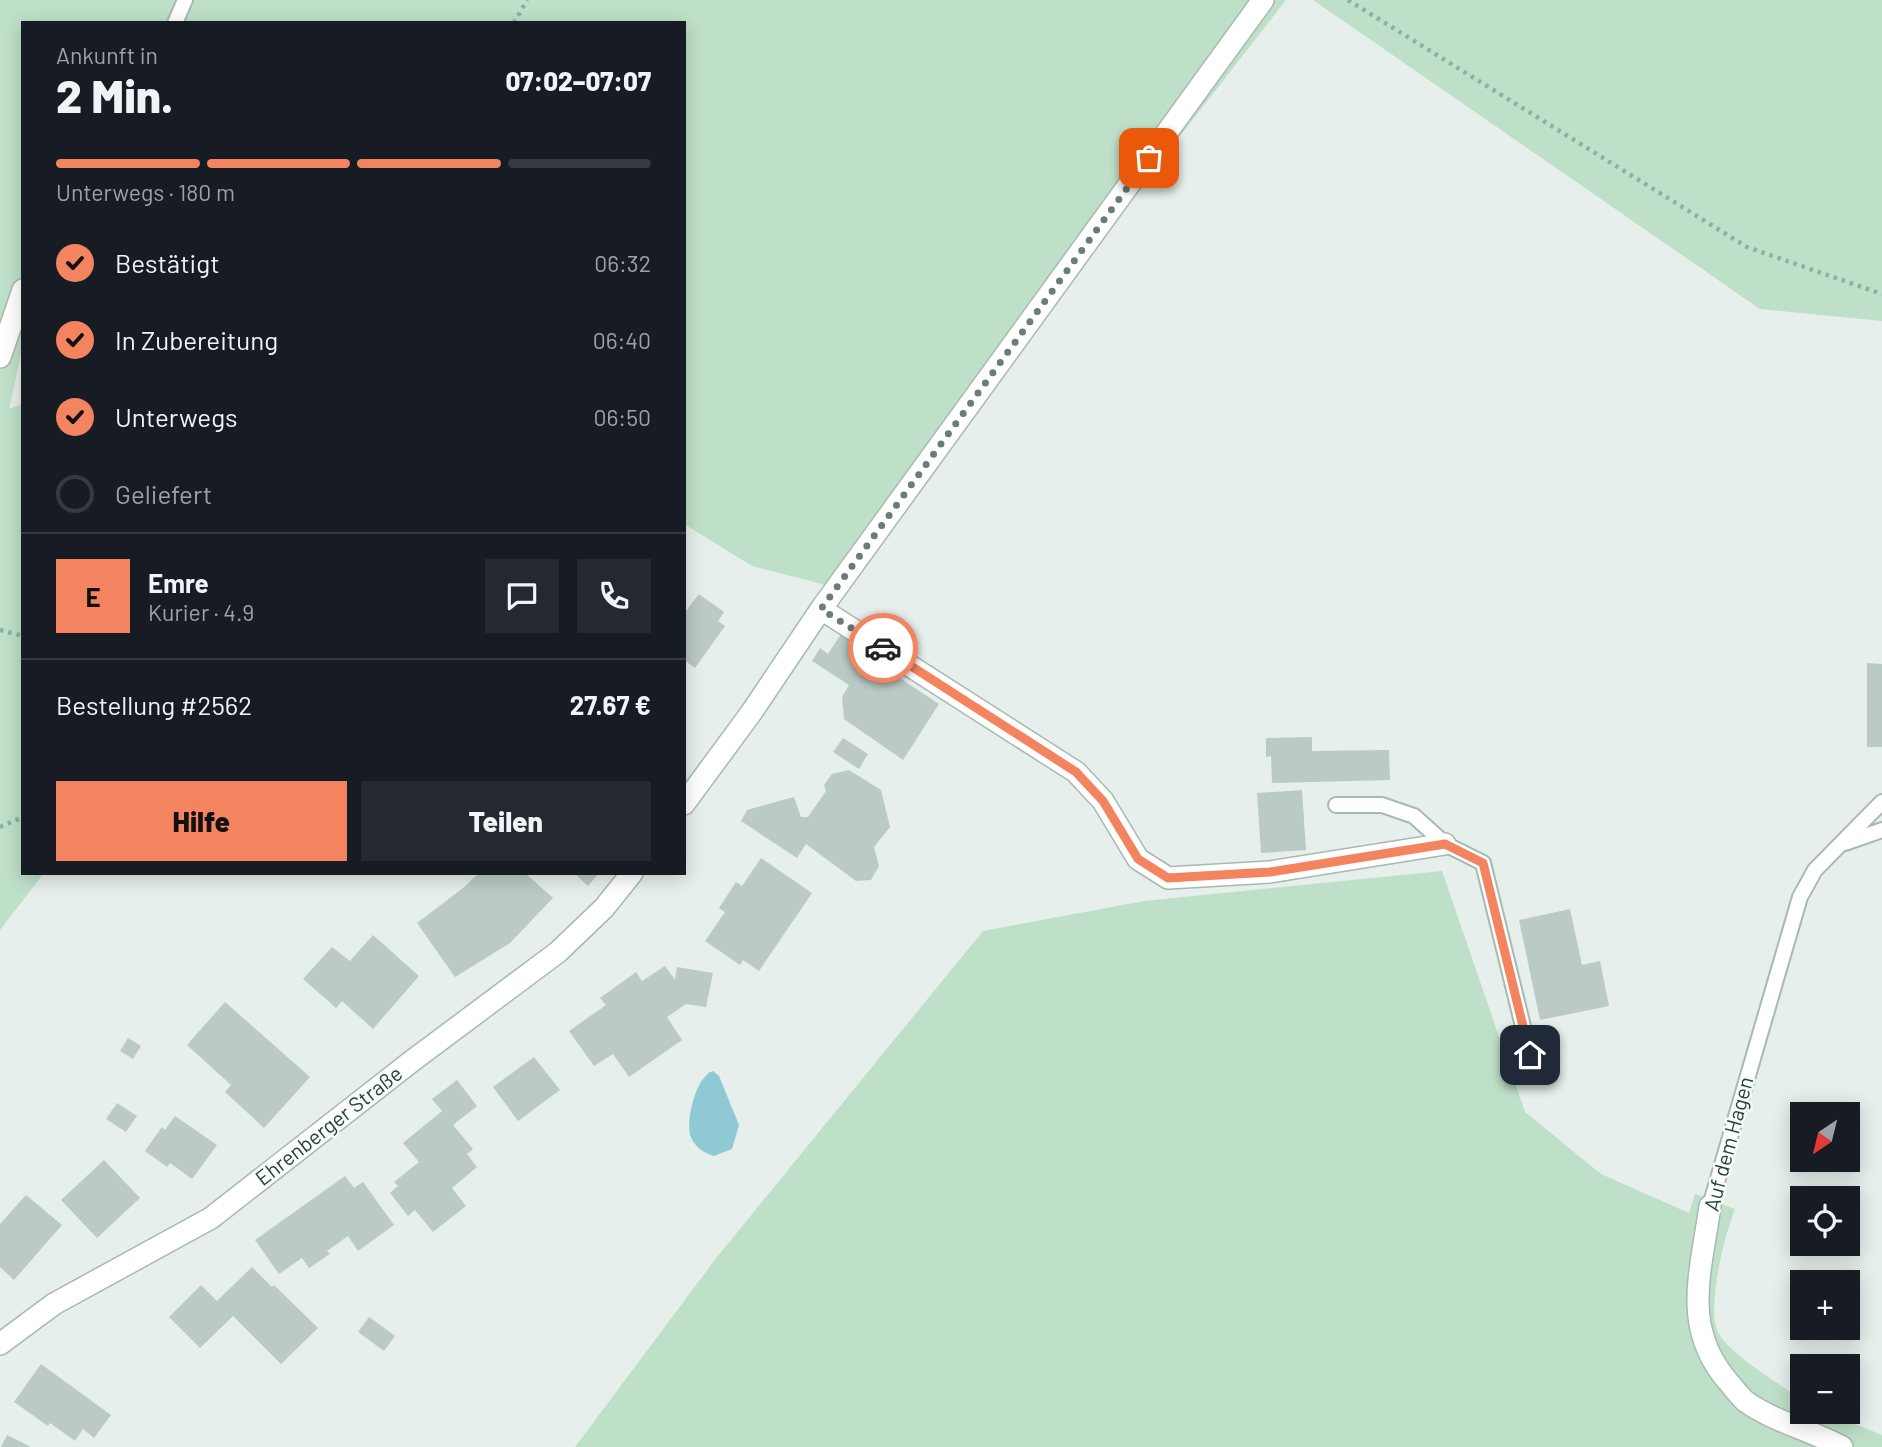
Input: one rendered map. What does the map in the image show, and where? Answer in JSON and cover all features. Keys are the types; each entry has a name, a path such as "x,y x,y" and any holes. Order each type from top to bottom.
{"street":[{"path":"686,801 751,713 821,609 1264,0"},
{"path":"0,357 21,296"},
{"path":"821,609 1076,772 1103,801 1138,859 1168,878 1270,872 1445,844"},
{"name":"Ehrenberger Straße","path":"0,1344 54,1304 211,1218 412,1061 558,952 604,908 630,875"},
{"name":"Auf dem Hagen","path":"1710,1206 1697,1310 1702,1341 1718,1371 1745,1400 1779,1420 1842,1447"}],"lane":[{"path":"176,21 185,0"},
{"name":"Auf dem Hagen","path":"1710,1206 1715,1181 1800,897 1815,870 1882,802"},
{"path":"1336,805 1382,806 1414,816 1445,844 1483,863 1530,1055"},
{"path":"1837,846 1882,830"}],"path":[{"path":"515,21 527,0"},
{"path":"1349,0 1747,247 1882,294"},
{"path":"0,630 21,635"},
{"path":"0,827 21,818"}],"green space":[{"path":"0,0 1286,0 829,586 752,566 686,525 686,21 21,21 21,355 9,409 21,405 21,875 42,875 0,930"},
{"path":"1313,0 1882,0 1882,321 1760,309"},
{"path":"1442,871 1525,1112 1601,1174 1689,1213 1695,1194 1735,1209 1726,1235 1715,1289 1715,1321 1718,1332 1733,1350 1790,1392 1790,1424 1855,1424 1882,1435 1882,1447 575,1447 717,1257 983,931 1144,901"}],"water":[{"path":"713,1071 719,1076 739,1125 732,1149 714,1156 696,1146 689,1128 697,1089"}],"building":[{"path":"699,594 724,612 718,621 725,626 695,668 686,661 686,611"},
{"path":"841,634 870,654 868,657 939,704 903,760 844,719 842,697 849,685 812,661 820,648 828,654"},
{"path":"1867,663 1882,664 1882,747 1867,747"},
{"path":"1312,737 1312,751 1389,750 1390,780 1272,783 1271,756 1266,757 1266,738"},
{"path":"843,738 868,754 859,769 833,752"},
{"path":"849,770 881,790 890,827 874,847 879,866 871,880 856,881 806,844 797,858 741,821 747,810 794,797 801,817 808,817 826,791 824,785 832,774"},
{"path":"1302,790 1306,850 1261,853 1257,793"},
{"path":"761,858 812,893 759,971 743,960 740,965 705,941 725,912 719,908 736,882 742,886"},
{"path":"477,875 527,875 553,898 510,943 455,977 417,923"},
{"path":"576,875 597,875 588,886"},
{"path":"1570,909 1582,965 1600,961 1609,1006 1540,1020 1519,920"},
{"path":"373,935 419,976 373,1029 342,1001 336,1008 303,979 332,947 350,961"},
{"path":"665,966 675,980 677,967 713,973 706,1007 686,1004 667,1017 682,1040 629,1077 613,1054 594,1066 569,1031 606,1005 600,998 636,972 642,981"},
{"path":"225,1002 310,1077 264,1128 225,1092 231,1085 187,1045"},
{"path":"128,1038 141,1046 133,1059 120,1051"},
{"path":"534,1057 560,1090 518,1121 493,1087"},
{"path":"457,1080 477,1106 453,1125 473,1149 467,1154 477,1167 452,1188 466,1206 433,1232 415,1210 408,1216 390,1193 398,1186 394,1182 419,1162 403,1143 442,1111 432,1099"},
{"path":"117,1103 137,1116 126,1132 106,1119"},
{"path":"175,1116 217,1145 192,1179 170,1163 167,1167 145,1151 162,1127 165,1130"},
{"path":"104,1160 140,1198 97,1238 61,1200"},
{"path":"345,1176 354,1188 363,1182 394,1225 358,1251 348,1236 327,1251 330,1254 309,1268 302,1258 279,1274 255,1240"},
{"path":"26,1195 62,1225 14,1280 0,1267 0,1224"},
{"path":"252,1267 318,1328 281,1364 233,1316 200,1348 169,1317 201,1285 217,1301"},
{"path":"369,1317 395,1336 384,1351 358,1332"},
{"path":"41,1364 111,1415 94,1438 83,1429 75,1441 14,1402"},
{"path":"7,1435 31,1447 1,1447"}],"way so far":[{"path":"883,648 821,609 1149,158"}],"route":[{"path":"883,648 1076,772 1103,801 1138,859 1168,878 1270,872 1445,844 1483,863 1530,1055"}]}
